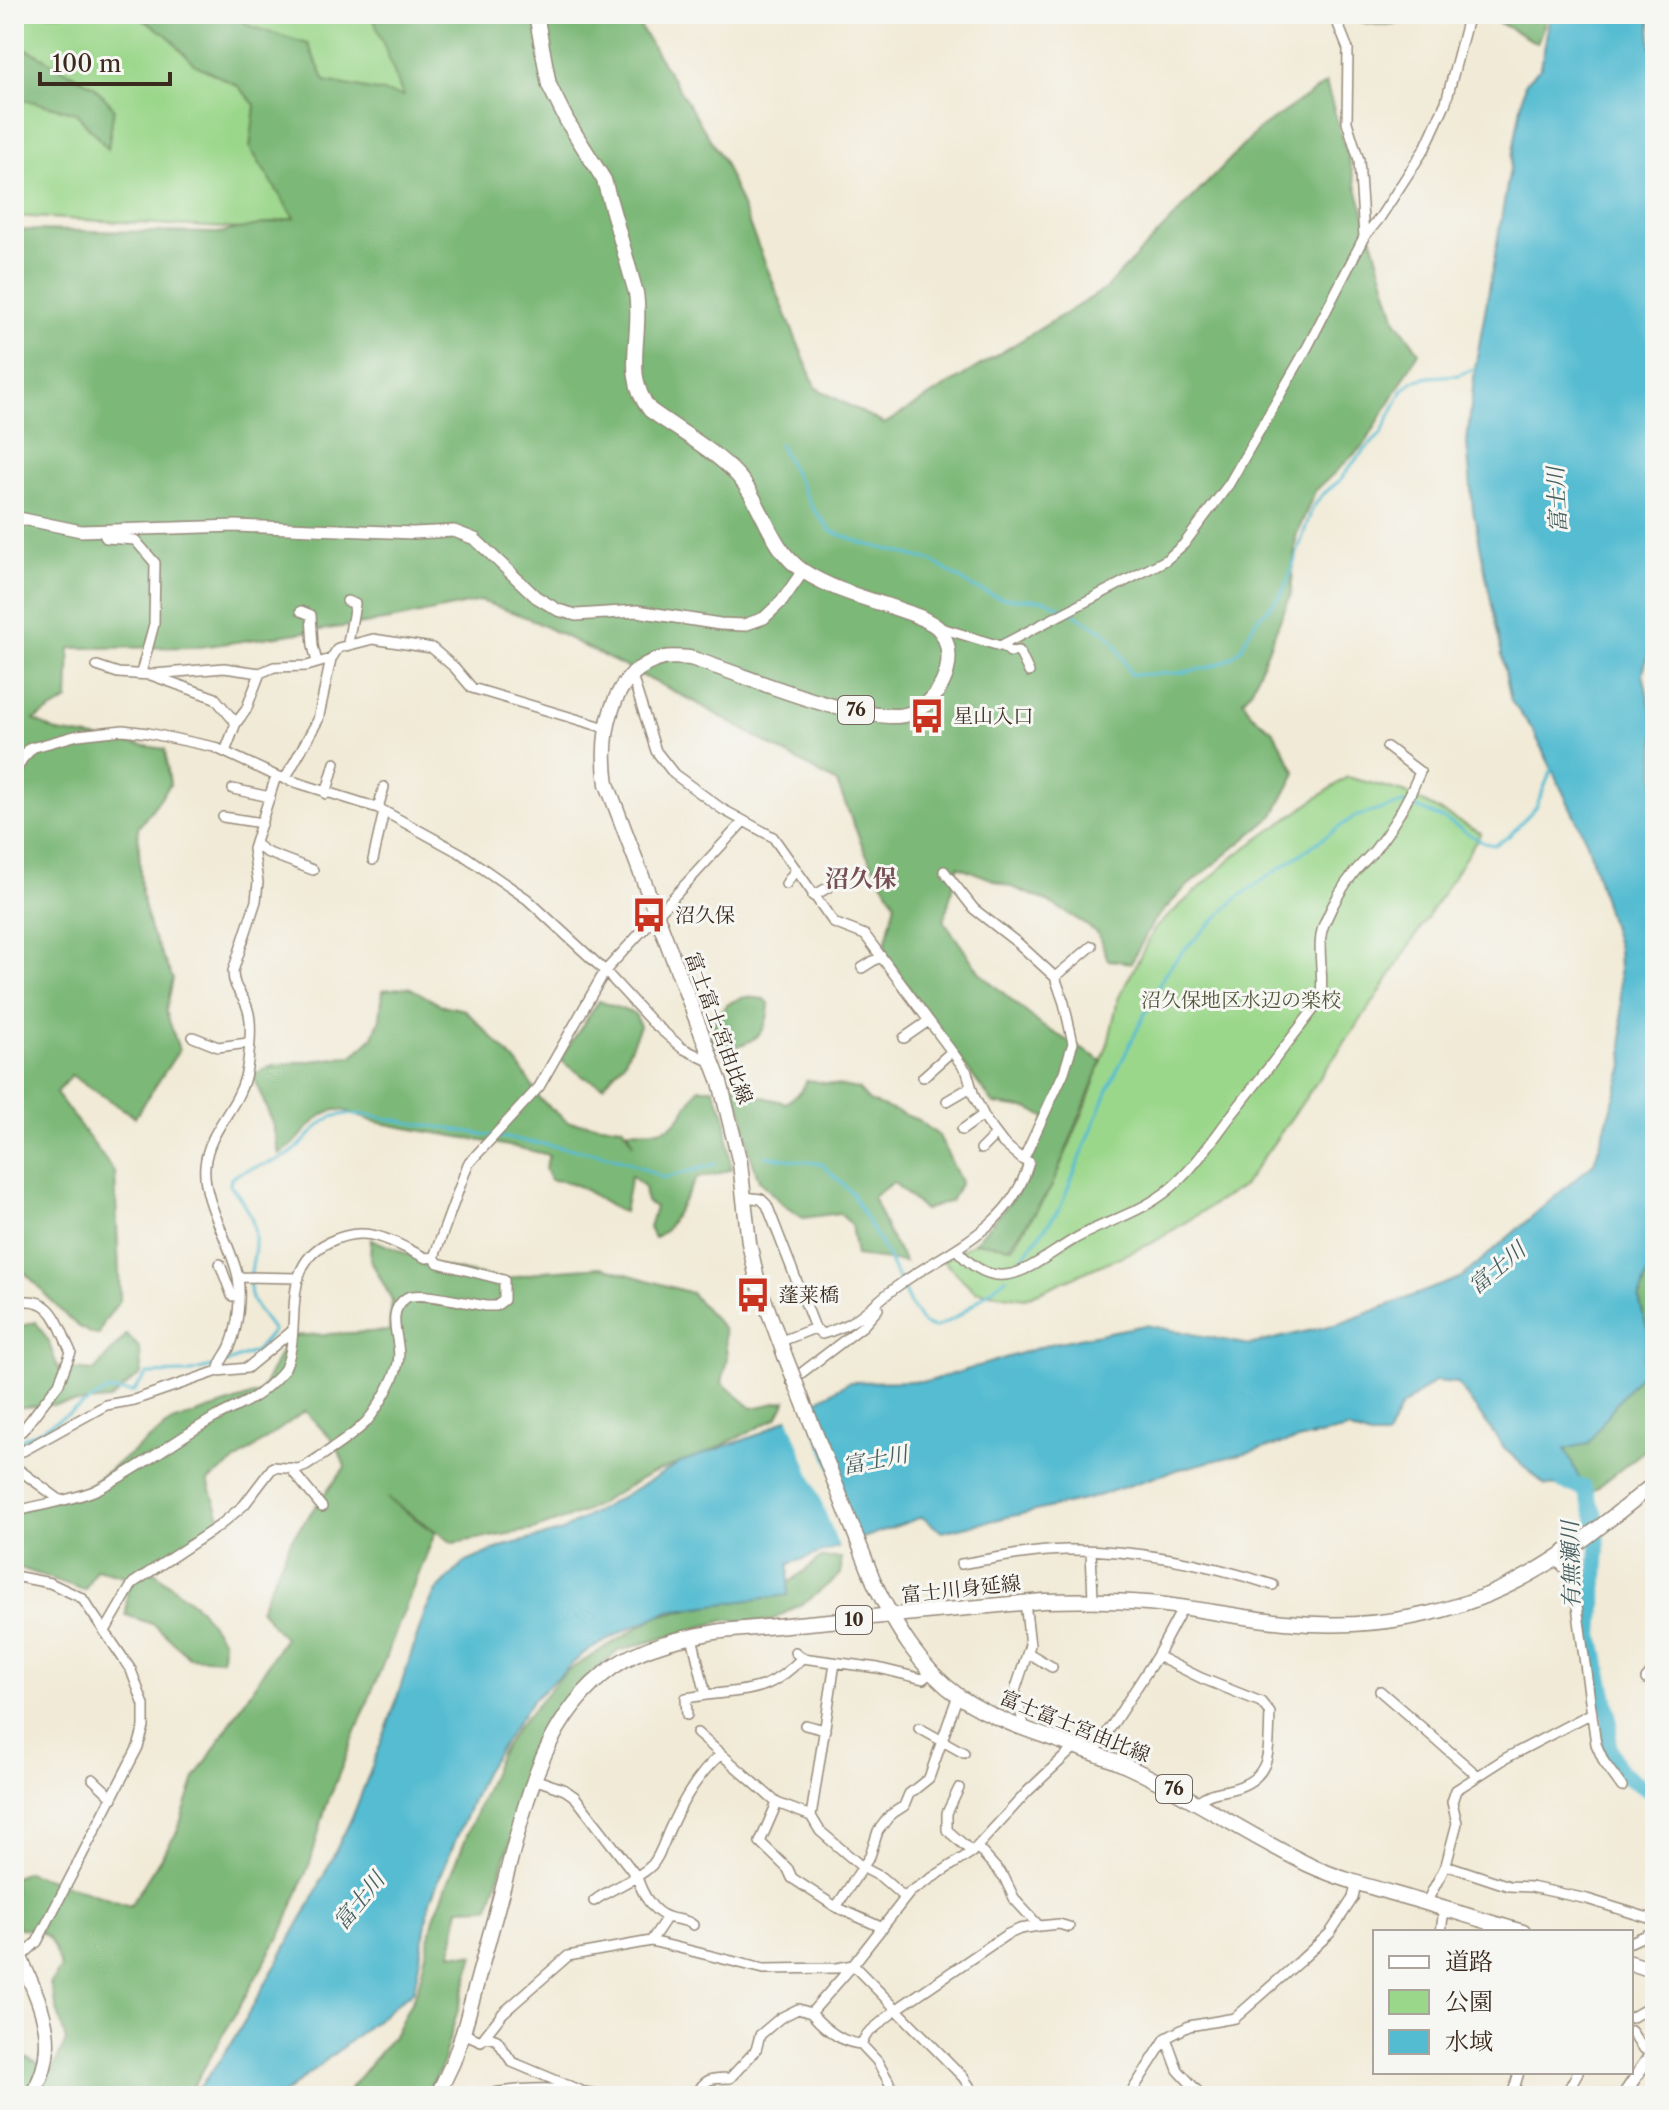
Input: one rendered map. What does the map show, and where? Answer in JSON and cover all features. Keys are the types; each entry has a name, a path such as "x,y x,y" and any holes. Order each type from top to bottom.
{"main road":[{"path":"536,14 549,85 567,121 604,180 636,293 639,310 635,372 641,399 650,410 739,477 751,492 784,554 803,571 913,614 938,627"},
{"name":"76","path":"632,676 644,666 666,657 690,658 816,700 853,710 898,716 915,712 934,697 944,681 948,655 938,627"},
{"name":"富士富士宮由比線","path":"632,676 614,702 606,728 603,755 607,784 713,1063 733,1125 752,1257 782,1349 874,1582 910,1647 958,1695 985,1712 1094,1753 1160,1782 1312,1866 1356,1883 1516,1930"},
{"name":"富士川身延線","path":"444,2094 534,1779 560,1723 593,1684 638,1653 675,1639 722,1631 1025,1602 1093,1599 1150,1603 1287,1623 1369,1624 1452,1609 1518,1580 1556,1558 1655,1483"},
{"path":"14,1943 48,2034 47,2061 42,2078 31,2096"},
{"path":"1633,1964 1655,1971"}],"street":[{"path":"1334,14 1348,49 1347,122 1359,160 1364,237"},
{"path":"1002,645 1166,560 1184,544 1229,484 1308,346 1364,237 1425,148 1446,102 1469,14"},
{"path":"14,517 81,531 236,526 413,533 454,531 475,539 536,597 558,610 576,615 637,611 744,625 764,618 782,601 803,571"},
{"path":"102,531 106,538 135,540 155,563 154,624 146,674"},
{"path":"347,601 355,604 348,643"},
{"path":"301,611 311,615 317,662"},
{"path":"938,627 1002,645 1010,652 1019,651 1029,672"},
{"path":"219,1366 234,1334 234,1298 241,1277 212,1202 204,1168 209,1142 244,1080 249,1013 233,983 233,971 256,901 258,882 253,849 270,797 318,720 331,659 338,648 348,643 373,639 432,648 472,688 606,728"},
{"path":"97,666 118,673 224,668 260,673 274,667 307,666 331,659"},
{"path":"225,752 260,673"},
{"path":"146,674 215,698 236,723"},
{"path":"632,676 656,751 674,774 722,809 773,837 834,923 865,935 967,1072 983,1115 996,1134 1029,1162 1017,1194 995,1220 957,1250 893,1289 860,1319 842,1329 822,1334 815,1328 767,1205 761,1199 744,1197"},
{"path":"14,773 31,748 78,735 123,730 225,752 280,778 381,810 462,854 527,899 605,971 651,1021 682,1048 713,1063"},
{"path":"957,1250 976,1270 998,1276 1021,1272 1089,1231 1156,1200 1208,1145 1320,1001 1323,990 1321,932 1324,922 1350,877 1374,851 1398,815 1413,791 1420,772 1387,747"},
{"path":"326,794 335,763"},
{"path":"373,860 384,787"},
{"path":"233,789 270,797"},
{"path":"223,817 262,823"},
{"path":"434,1257 468,1164 539,1087 605,971 744,821"},
{"path":"255,844 266,852 313,870"},
{"path":"786,884 796,869"},
{"path":"944,871 974,909 1055,977 1073,1043 1064,1072 1023,1160"},
{"path":"813,896 829,887 837,877"},
{"path":"865,935 867,924"},
{"path":"1055,977 1092,946"},
{"path":"862,968 881,956"},
{"path":"904,1038 927,1022"},
{"path":"193,1037 218,1047 248,1043"},
{"path":"923,1077 951,1052"},
{"path":"947,1101 971,1087"},
{"path":"962,1130 983,1115"},
{"path":"981,1149 996,1134"},
{"path":"14,1512 94,1491 135,1469 217,1416 246,1404 285,1369 299,1278 306,1259 319,1247 337,1238 375,1234 426,1258 434,1257"},
{"path":"105,1631 133,1583 219,1526 244,1505 273,1467 306,1466 364,1425 392,1381 398,1365 400,1348 394,1320 396,1308 403,1300 417,1295 496,1306 504,1300 504,1280 438,1263 434,1257"},
{"path":"220,1264 234,1298"},
{"path":"241,1277 299,1278"},
{"path":"788,1383 863,1326 882,1305 882,1299"},
{"path":"14,1303 29,1300 40,1302 50,1309 71,1352 59,1383 22,1431 14,1434"},
{"path":"782,1349 815,1328"},
{"path":"14,1451 34,1446 106,1405 134,1400 219,1366 247,1368 292,1331"},
{"path":"14,1466 60,1500"},
{"path":"290,1468 322,1507"},
{"path":"961,1564 1036,1552 1091,1551 1178,1559 1273,1585"},
{"path":"1091,1551 1093,1599"},
{"path":"1556,1558 1566,1570 1577,1606 1596,1744 1604,1762 1622,1787"},
{"path":"14,1576 50,1583 82,1598 131,1670 144,1705 144,1727 138,1747 37,1942 20,1958"},
{"path":"1025,1602 1030,1645 1015,1691 1025,1729"},
{"path":"1094,1753 1157,1656 1182,1609"},
{"path":"692,1637 706,1695"},
{"path":"1028,1653 1052,1667"},
{"path":"687,1715 686,1698 767,1686 787,1673 799,1655 923,1679 932,1671"},
{"path":"1157,1656 1261,1702 1270,1713 1265,1767 1252,1781 1233,1789 1207,1793 1197,1802"},
{"path":"811,1816 835,1663"},
{"path":"1646,1679 1655,1668"},
{"path":"1380,1691 1478,1776"},
{"path":"836,1907 870,1856 878,1831 890,1815 904,1806 909,1794 929,1778 958,1695"},
{"path":"1426,1903 1446,1865 1457,1823 1452,1796 1456,1790 1506,1758 1592,1713"},
{"path":"805,1725 825,1730"},
{"path":"919,1728 964,1753"},
{"path":"697,1733 777,1803 811,1816 820,1831 905,1898"},
{"path":"811,2013 910,1892 975,1850 1028,1791 1076,1746"},
{"path":"594,1901 611,1888 637,1877 654,1863 677,1814 705,1768 720,1755"},
{"path":"93,1779 113,1798"},
{"path":"534,1779 575,1797 637,1877 654,1907 667,1917 686,1920 693,1925"},
{"path":"959,1788 947,1813 947,1830 1004,1877 1015,1900 1039,1926"},
{"path":"777,1803 760,1842 788,1869 792,1878 836,1907 883,1928"},
{"path":"1446,1865 1509,1886 1531,1887 1587,1899 1655,1920"},
{"path":"1129,2096 1166,2038 1189,2026 1235,2018 1330,1933 1353,1898 1356,1883"},
{"path":"1441,1930 1444,1909"},
{"path":"651,1941 667,1917"},
{"path":"861,2044 867,2034 897,2009 1006,1935 1039,1926 1059,1924 1069,1927"},
{"path":"1633,1941 1655,1931"},
{"path":"463,2033 481,2041 503,2013 568,1956 651,1941 764,1969 785,1971 853,1965"},
{"path":"853,1965 963,2077 976,2096"},
{"path":"1633,2017 1655,2004"},
{"path":"696,2096 702,2082 709,2078 730,2078 756,2050 760,2035 780,2018 798,2009 811,2013 823,2027 849,2043 861,2044 877,2061 897,2096"},
{"path":"1624,2095 1653,2051 1642,2047 1633,2034"},
{"path":"486,2036 497,2040 512,2062 586,2093"},
{"path":"1166,2038 1178,2070 1202,2096"},
{"path":"1512,2096 1518,2074"},
{"path":"1565,2096 1577,2074"},
{"path":"483,2096 514,2090 548,2089 601,2096"}],"green space":[{"path":"14,14 386,14 412,100 312,233 14,216"},
{"path":"134,14 232,14 250,26 308,44 325,81 403,96 372,14 632,14 723,160 816,388 884,424 1105,289 1259,129 1326,83 1396,320 1419,352 1365,444 1315,491 1296,536 1291,594 1251,691 1243,700 1251,714 1274,732 1296,773 1274,815 1184,889 1153,922 1131,963 1108,960 1098,934 1047,901 958,866 944,921 981,974 1041,1025 1102,1061 1051,1188 1010,1247 975,1242 1017,1194 1046,1118 1030,1109 994,1104 929,1019 884,949 895,903 865,852 837,783 693,701 528,618 481,601 391,620 200,647 70,648 68,700 34,720 58,732 165,749 170,785 138,828 141,891 150,930 173,979 166,1011 179,1050 135,1117 71,1075 56,1093 115,1173 120,1300 104,1322 99,1335 90,1333 70,1319 24,1272 14,1274 14,226 19,230 218,233 294,218 250,148 255,105 238,86 194,64 167,35"},
{"path":"1348,14 1442,14 1381,24 1357,20"},
{"path":"1483,14 1548,14 1537,43"},
{"path":"14,45 94,86 114,108 108,149 76,113 14,97"},
{"name":"沼久保地区水辺の楽校","path":"1347,777 1404,792 1481,833 1377,997 1243,1186 1152,1243 1025,1298 975,1291 943,1261 975,1242 1013,1247 1051,1188 1084,1111 1109,1040 1118,999 1155,928 1237,854"},
{"path":"409,987 441,1005 465,1010 519,1065 540,1099 568,1122 623,1127 633,1144 628,1130 666,1128 678,1119 699,1088 713,1088 725,1114 731,1169 697,1178 666,1230 654,1238 649,1228 655,1207 646,1202 644,1186 631,1176 624,1212 573,1184 550,1180 545,1169 549,1155 527,1150 372,1121 337,1110 321,1116 294,1144 279,1154 272,1121 253,1076 270,1066 353,1056 373,1037 380,1018 383,990"},
{"path":"746,997 764,999 769,1003 766,1022 759,1035 729,1049 710,1039 721,1011 731,1002"},
{"path":"599,1001 635,1014 640,1026 624,1062 603,1086 562,1061 564,1053"},
{"path":"807,1080 858,1089 869,1101 918,1120 939,1136 961,1182 951,1201 924,1210 893,1182 873,1197 889,1235 905,1262 856,1256 851,1224 839,1213 803,1218 783,1205 759,1180 749,1151 743,1113 732,1086 738,1083 759,1096 786,1103 801,1091"},
{"path":"371,1239 433,1265 504,1280 544,1271 603,1267 691,1293 724,1329 727,1358 722,1383 752,1408 786,1401 777,1418 705,1454 650,1474 584,1512 533,1530 453,1543 387,1498 435,1533 325,1809 311,1860 282,1932 188,2096 14,2096 14,2021 22,2055 52,2071 66,2041 50,1984 61,1968 55,1950 44,1934 19,1928 14,1914 14,1877 27,1872 130,1906 177,1832 195,1779 284,1639 260,1609 292,1538 345,1467 337,1445 305,1411 208,1481 222,1523 152,1570 200,1609 223,1641 222,1659 189,1657 155,1625 126,1615 128,1577 96,1569 85,1590 14,1566 14,1505 74,1497 172,1422 260,1393 289,1336 389,1331 392,1300 370,1259"},
{"path":"1655,1239 1655,1442 1587,1496 1564,1448 1648,1332 1639,1299"},
{"path":"36,1322 48,1341 58,1368 94,1371 127,1334 140,1349 141,1374 109,1400 14,1408 14,1346 18,1327"},
{"path":"821,1558 841,1558 841,1574 809,1600 770,1621 726,1620 618,1651 572,1690 546,1733 489,1907 459,1908 451,1953 474,1955 441,2068 425,2096 347,2096 395,2034 418,1988 434,1918 499,1755 517,1728 564,1673 657,1616 709,1605 791,1581"}],"water":[{"name":"富士川","path":"1550,14 1650,14 1651,50 1655,52 1655,630 1643,673 1655,729 1655,1250 1639,1299 1648,1332 1642,1372 1588,1444 1565,1449 1584,1488 1545,1485 1505,1449 1457,1383 1435,1381 1400,1408 1387,1437 1370,1437 1348,1429 1310,1437 1176,1470 1088,1499 942,1532 922,1517 789,1564 788,1595 669,1611 584,1653 532,1701 484,1772 430,1901 414,1990 281,2096 193,2096 232,2043 308,1908 354,1813 390,1719 425,1612 436,1591 464,1563 504,1546 560,1532 684,1461 760,1434 849,1382 930,1381 1054,1343 1145,1325 1249,1345 1342,1323 1462,1277 1594,1163 1624,1066 1618,949 1587,842 1533,730 1511,701 1473,510 1467,443 1475,369 1525,83 1541,67"}],"pier":[{"path":"804,1404 859,1543 840,1550 787,1414"}],"waterway":[{"path":"1071,612 1114,641 1131,675 1178,673 1207,668 1230,659 1241,649 1255,622 1279,597 1287,583 1312,509 1381,434 1403,390 1413,381 1459,375 1475,368"},
{"path":"779,444 812,507 831,531 862,543 930,560 973,587 1000,598 1045,600 1065,609"},
{"path":"1014,1269 1060,1208 1109,1087 1165,973 1237,898 1354,817 1404,803 1444,819 1484,843 1495,845 1509,836 1536,807 1552,768"},
{"path":"223,1364 256,1351 273,1331 252,1299 250,1282 255,1234 247,1208 230,1185 231,1178 288,1155 330,1118 368,1115 596,1153 628,1162 664,1178 716,1164"},
{"path":"765,1156 822,1164 851,1192 923,1324 934,1328 957,1317 1006,1278"},
{"path":"14,1442 34,1434 107,1391 133,1392 147,1374 187,1373 216,1366"},
{"name":"有無瀬川","path":"1563,1482 1584,1488 1595,1516 1598,1548 1592,1635 1609,1714 1609,1745 1619,1772 1655,1794"}],"place":[{"name":"星山入口","path":"927,716"},
{"name":"沼久保","path":"649,915"},
{"name":"蓬莱橋","path":"753,1295"}],"district":[{"name":"沼久保","path":"861,878"}]}
